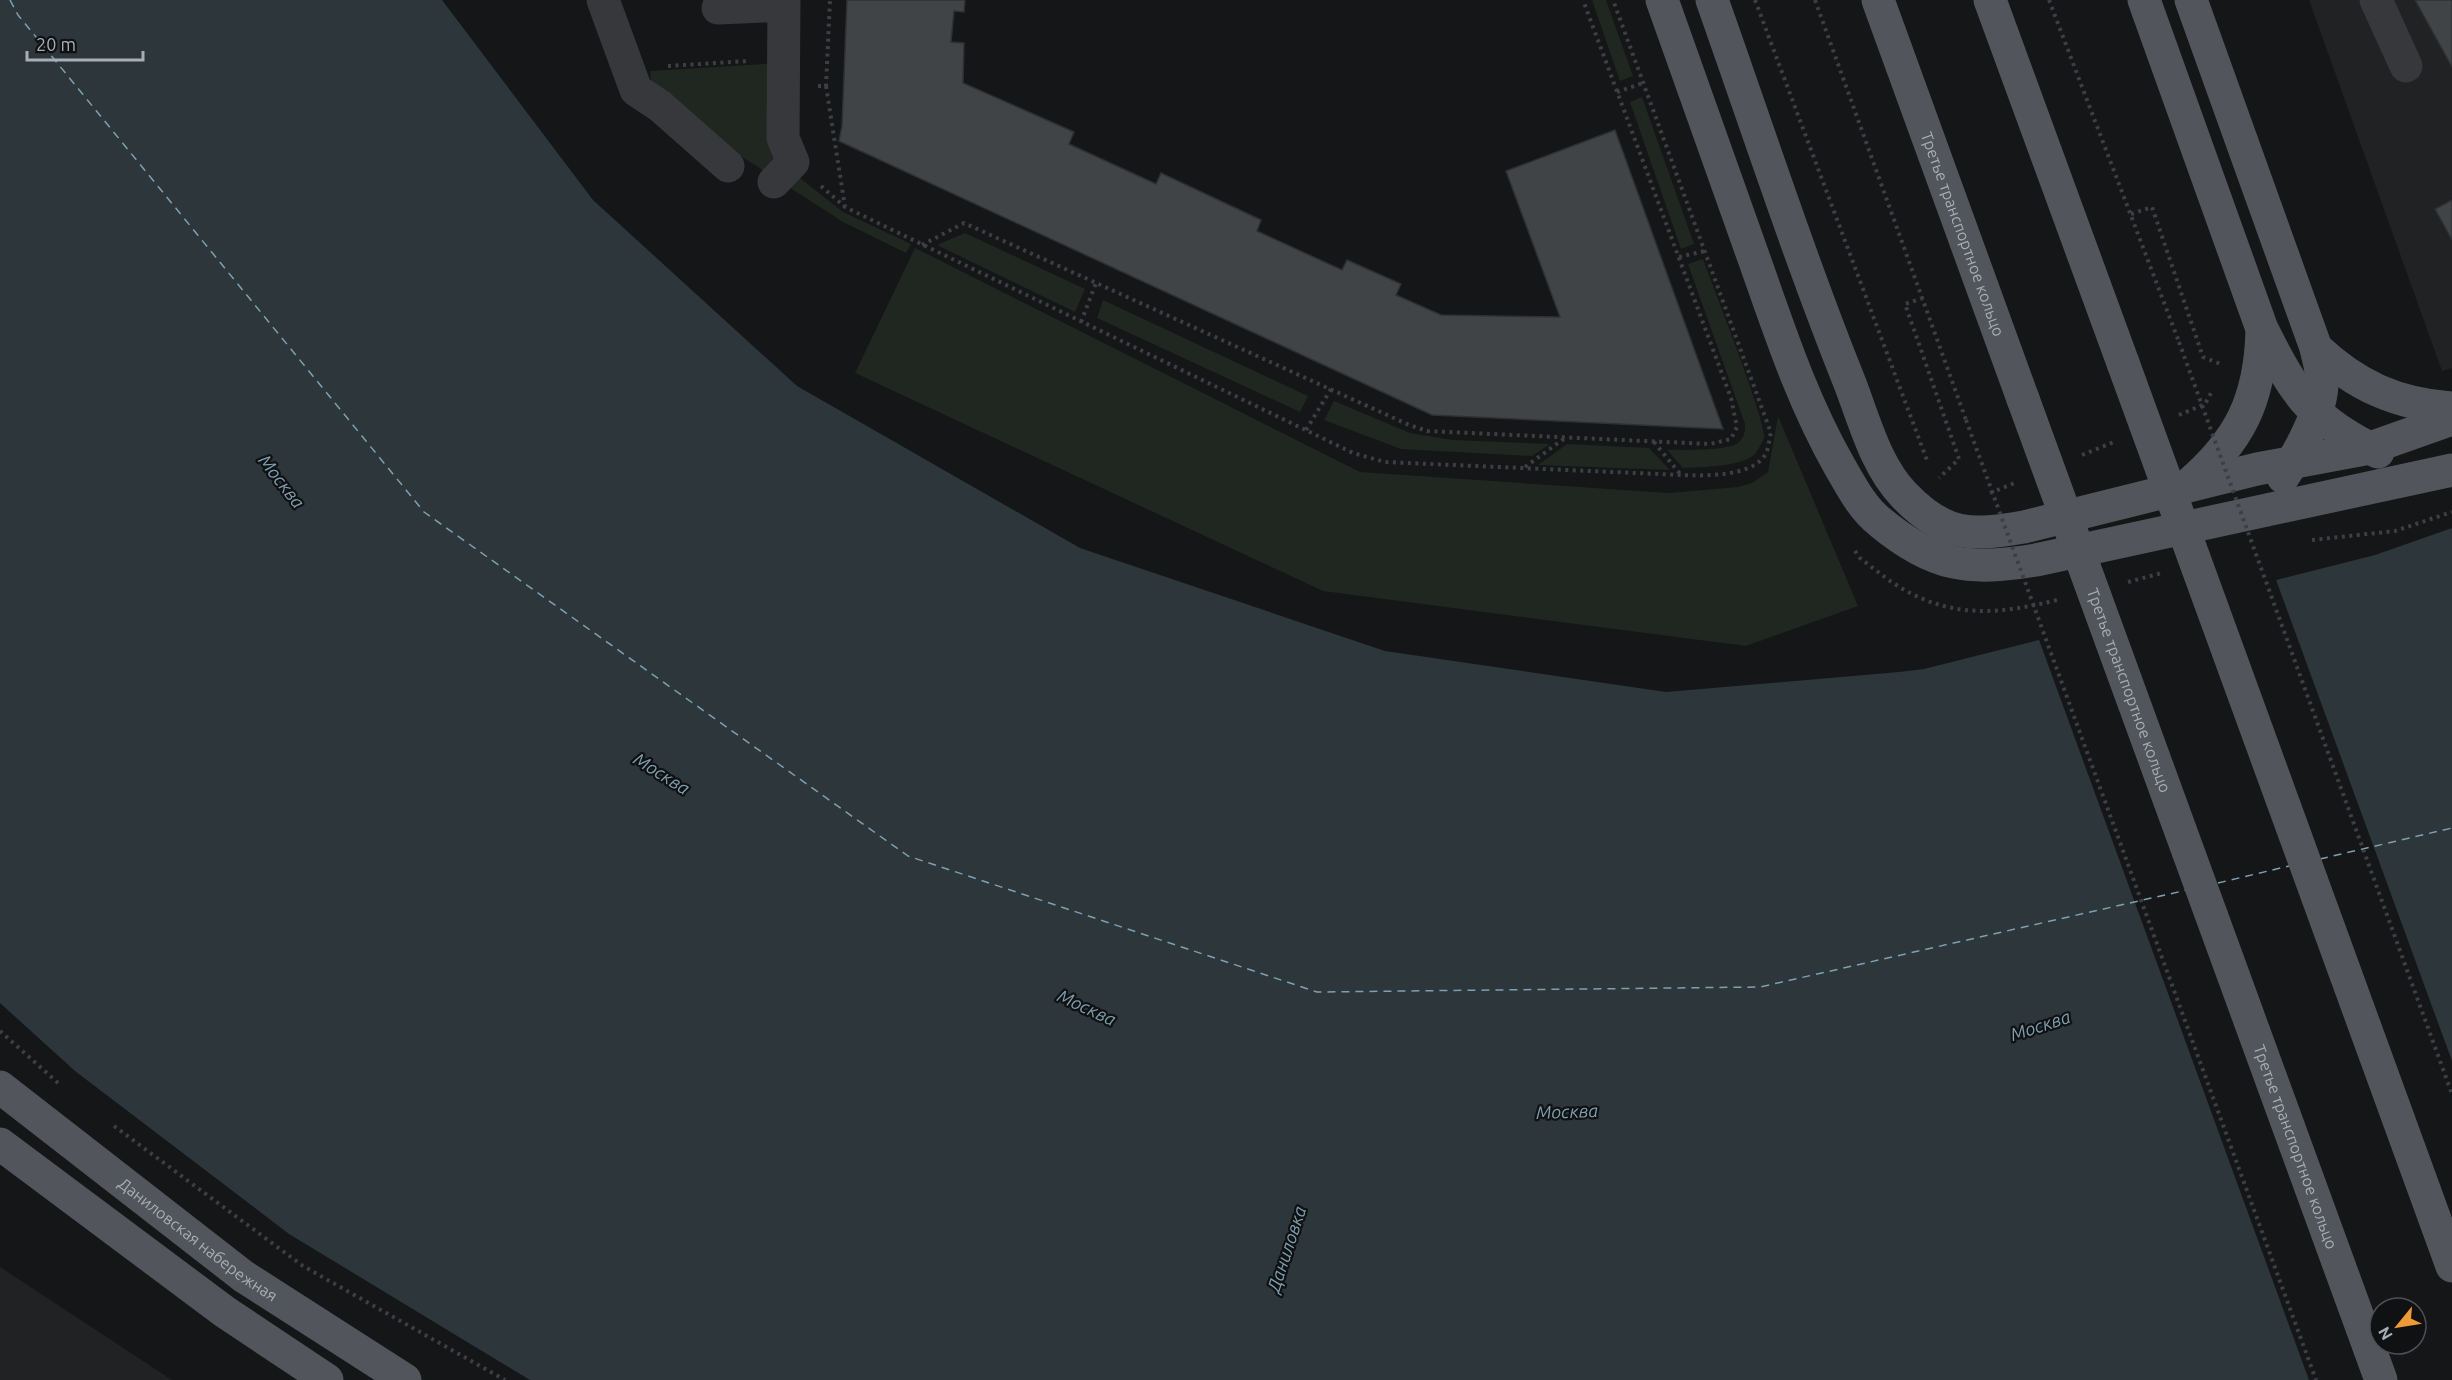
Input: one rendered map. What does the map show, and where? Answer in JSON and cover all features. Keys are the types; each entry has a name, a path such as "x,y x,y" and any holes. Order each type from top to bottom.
{"main road":[{"path":"1662,0 1796,378 1826,442 1857,496 1878,521 1918,550 1961,565 1995,567 2447,472"},
{"path":"1712,0 1834,343 1885,471 1904,495 1937,522 1965,533 2024,527 2257,469 2370,448 2452,419"},
{"name":"Третье транспортное кольцо","path":"1878,0 2381,1380"},
{"path":"1990,0 2452,1266"},
{"path":"2144,0 2262,329 2281,367 2302,400 2315,413 2370,448 2387,456 2447,472"},
{"path":"2191,0 2316,348 2322,381 2321,396 2315,413 2292,463 2268,495 2247,513"},
{"path":"2187,486 2202,473 2226,445 2247,413 2261,365 2262,329"},
{"path":"2316,348 2352,378 2384,394 2428,406 2452,408"},
{"name":"Даниловская набережная","path":"0,1087 243,1276 405,1380"},
{"path":"0,1144 225,1312 327,1380"}],"lane":[{"path":"603,0 636,90 660,106 728,166"},
{"path":"2376,0 2406,66"},
{"path":"718,8 784,2 783,138 793,162 774,182"}],"path":[{"path":"922,245 964,223 1427,431 1710,444 1731,439 1737,427 1731,398 1583,0"},
{"path":"826,86 844,207 1353,453 1385,462 1681,475 1708,476 1748,470 1765,456 1771,433 1613,0"},
{"path":"1755,0 1918,442 1929,466"},
{"path":"1815,0 2316,1380"},
{"path":"2049,0 2179,342 2452,1094"},
{"path":"667,67 784,58"},
{"path":"1617,92 1643,83"},
{"path":"2131,214 2152,207 2203,357 2224,365"},
{"path":"1679,257 1705,251"},
{"path":"1081,322 1096,283"},
{"path":"1923,298 1905,304 1959,459 1939,478 1934,472"},
{"path":"1306,430 1330,389"},
{"path":"1524,468 1566,438"},
{"path":"1653,442 1681,475"},
{"path":"2304,541 2395,531 2452,512"},
{"path":"0,1032 62,1086"},
{"path":"108,1122 303,1266 505,1380"}],"shaded area":[{"path":"1592,0 1606,0 1633,76 1620,81"},
{"path":"2309,0 2452,0 2452,368 2442,371"},
{"path":"778,63 791,171 843,212 911,244 906,253 843,222 736,153 652,87 650,71"},
{"path":"1642,97 1694,244 1681,249 1630,102"},
{"path":"965,233 1085,289 1075,312 937,245"},
{"path":"915,248 1360,472 1669,493 1738,487 1752,483 1768,472 1778,416 1858,606 1746,646 1323,591 855,373"},
{"path":"1703,259 1757,407 1764,438 1755,454 1741,462 1721,466 1683,468 1667,450 1716,449 1733,445 1744,436 1745,429 1688,264"},
{"path":"1103,300 1308,396 1300,412 1097,318"},
{"path":"1334,401 1410,433 1453,440 1550,444 1532,456 1401,449 1324,420"},
{"path":"1567,444 1649,448 1670,470 1538,465"},
{"path":"0,1267 172,1380 0,1380"}],"water":[{"path":"0,0 442,0 593,200 797,386 1080,548 1385,651 1666,692 1899,672 1924,669 2375,555 2452,528 2452,1380 530,1380 289,1234 75,1071 0,1003"}],"pier":[{"path":"2275,577 2452,1061 2452,1380 2309,1380 2038,637"}],"building":[{"path":"847,0 965,0 964,12 954,11 951,42 964,43 963,83 1074,132 1069,144 1156,184 1161,173 1261,220 1257,231 1342,270 1347,260 1401,284 1396,295 1441,315 1560,317 1506,171 1615,130 1723,429 1432,415 839,141 842,126"},
{"path":"2415,0 2452,0 2452,67"},
{"path":"2452,200 2452,240 2435,209"}],"ferry route":[{"path":"10,0 18,15 424,512 908,856 1317,992 1760,987 2187,890"},
{"path":"2320,859 2452,828"},
{"path":"2218,883 2289,866"}],"water label":[{"name":"Москва","path":"282,481"},
{"name":"Москва","path":"662,773"},
{"name":"Москва","path":"1087,1007"},
{"name":"Москва","path":"2040,1025"},
{"name":"Москва","path":"1567,1111"},
{"name":"Даниловка","path":"1286,1249"}]}
